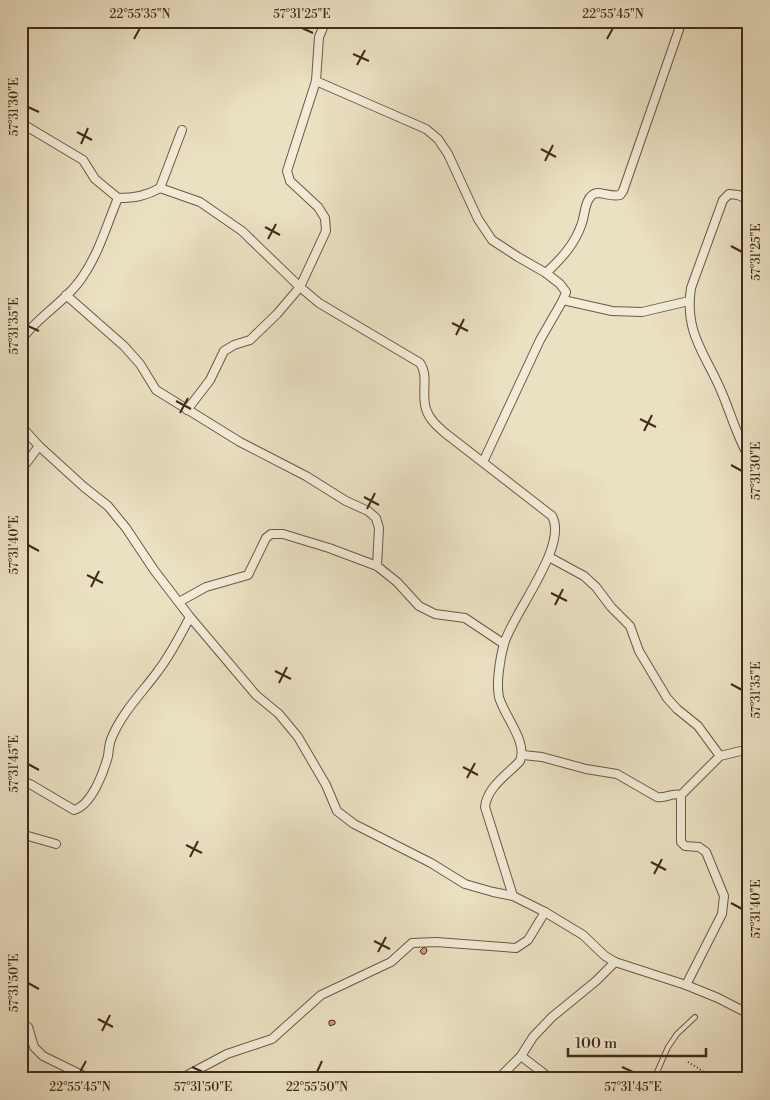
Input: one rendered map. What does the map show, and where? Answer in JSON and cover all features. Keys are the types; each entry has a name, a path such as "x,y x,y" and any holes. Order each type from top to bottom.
{"street":[{"path":"187,410 210,380 224,351 234,345 250,340 300,287 326,231 325,218 318,207 290,181 287,171 316,81 319,37 326,21"},
{"path":"546,273 564,256 574,242 582,223 587,202 591,196 597,194 620,195 624,191 682,21"},
{"path":"316,81 426,129 438,139 448,154 478,219 492,240 518,258 546,273 560,284 566,292 540,340 483,462"},
{"path":"21,123 83,160 95,179 118,198 136,198 149,195 160,188 182,130"},
{"path":"160,188 200,202 242,231 319,303 420,363 424,368 425,407 432,420 445,433 552,516 556,528 549,557 504,644 498,683 499,697 523,755 520,761 490,790 486,798 485,807 513,896"},
{"path":"749,200 730,194 723,200 691,288 689,301 692,328 696,341 717,380 749,457"},
{"path":"21,340 30,328 83,277 99,245 118,198"},
{"path":"66,295 124,346 140,364 156,390 240,442 306,476 346,501 368,511 376,518 379,528 377,566"},
{"path":"563,300 612,311 642,312 689,301"},
{"path":"21,426 84,487 108,506 190,617 256,695 279,714 298,737 326,785 337,811 354,824 431,863 465,884 513,896 545,912 583,935 605,956 615,962 686,985 718,998 749,1014"},
{"path":"21,470 40,446"},
{"path":"180,602 206,587 248,574 266,538 271,534 277,533 328,548 377,566 398,582 419,606 435,614 465,618 504,644"},
{"path":"549,557 584,576 630,626 639,651 667,698 698,726 720,756"},
{"path":"21,781 30,784 74,810 83,805 90,798 99,780 108,756 110,740 118,723 172,653 190,617"},
{"path":"686,985 722,914 724,905 721,888 706,852 699,848 684,846 681,842 681,795 720,756 749,749"},
{"path":"523,755 617,774 660,798 674,794 681,795"},
{"path":"21,834 56,844"},
{"path":"180,1079 226,1054 272,1039 321,995 391,962 412,943 436,942 516,948 528,940 545,912"},
{"path":"498,1079 521,1056 534,1037 552,1017 596,981 615,962"},
{"path":"21,1023 28,1027 34,1047 43,1056 90,1079"},
{"path":"521,1056 551,1079"}],"lane":[{"path":"654,1079 668,1048 677,1034 695,1016"}],"path":[{"path":"688,1062 716,1079"},
{"path":"729,1079 733,1073"}],"building":[{"path":"424,947 427,951 425,954 422,954 420,951"},
{"path":"329,1021 335,1021 335,1024 330,1026"}]}
